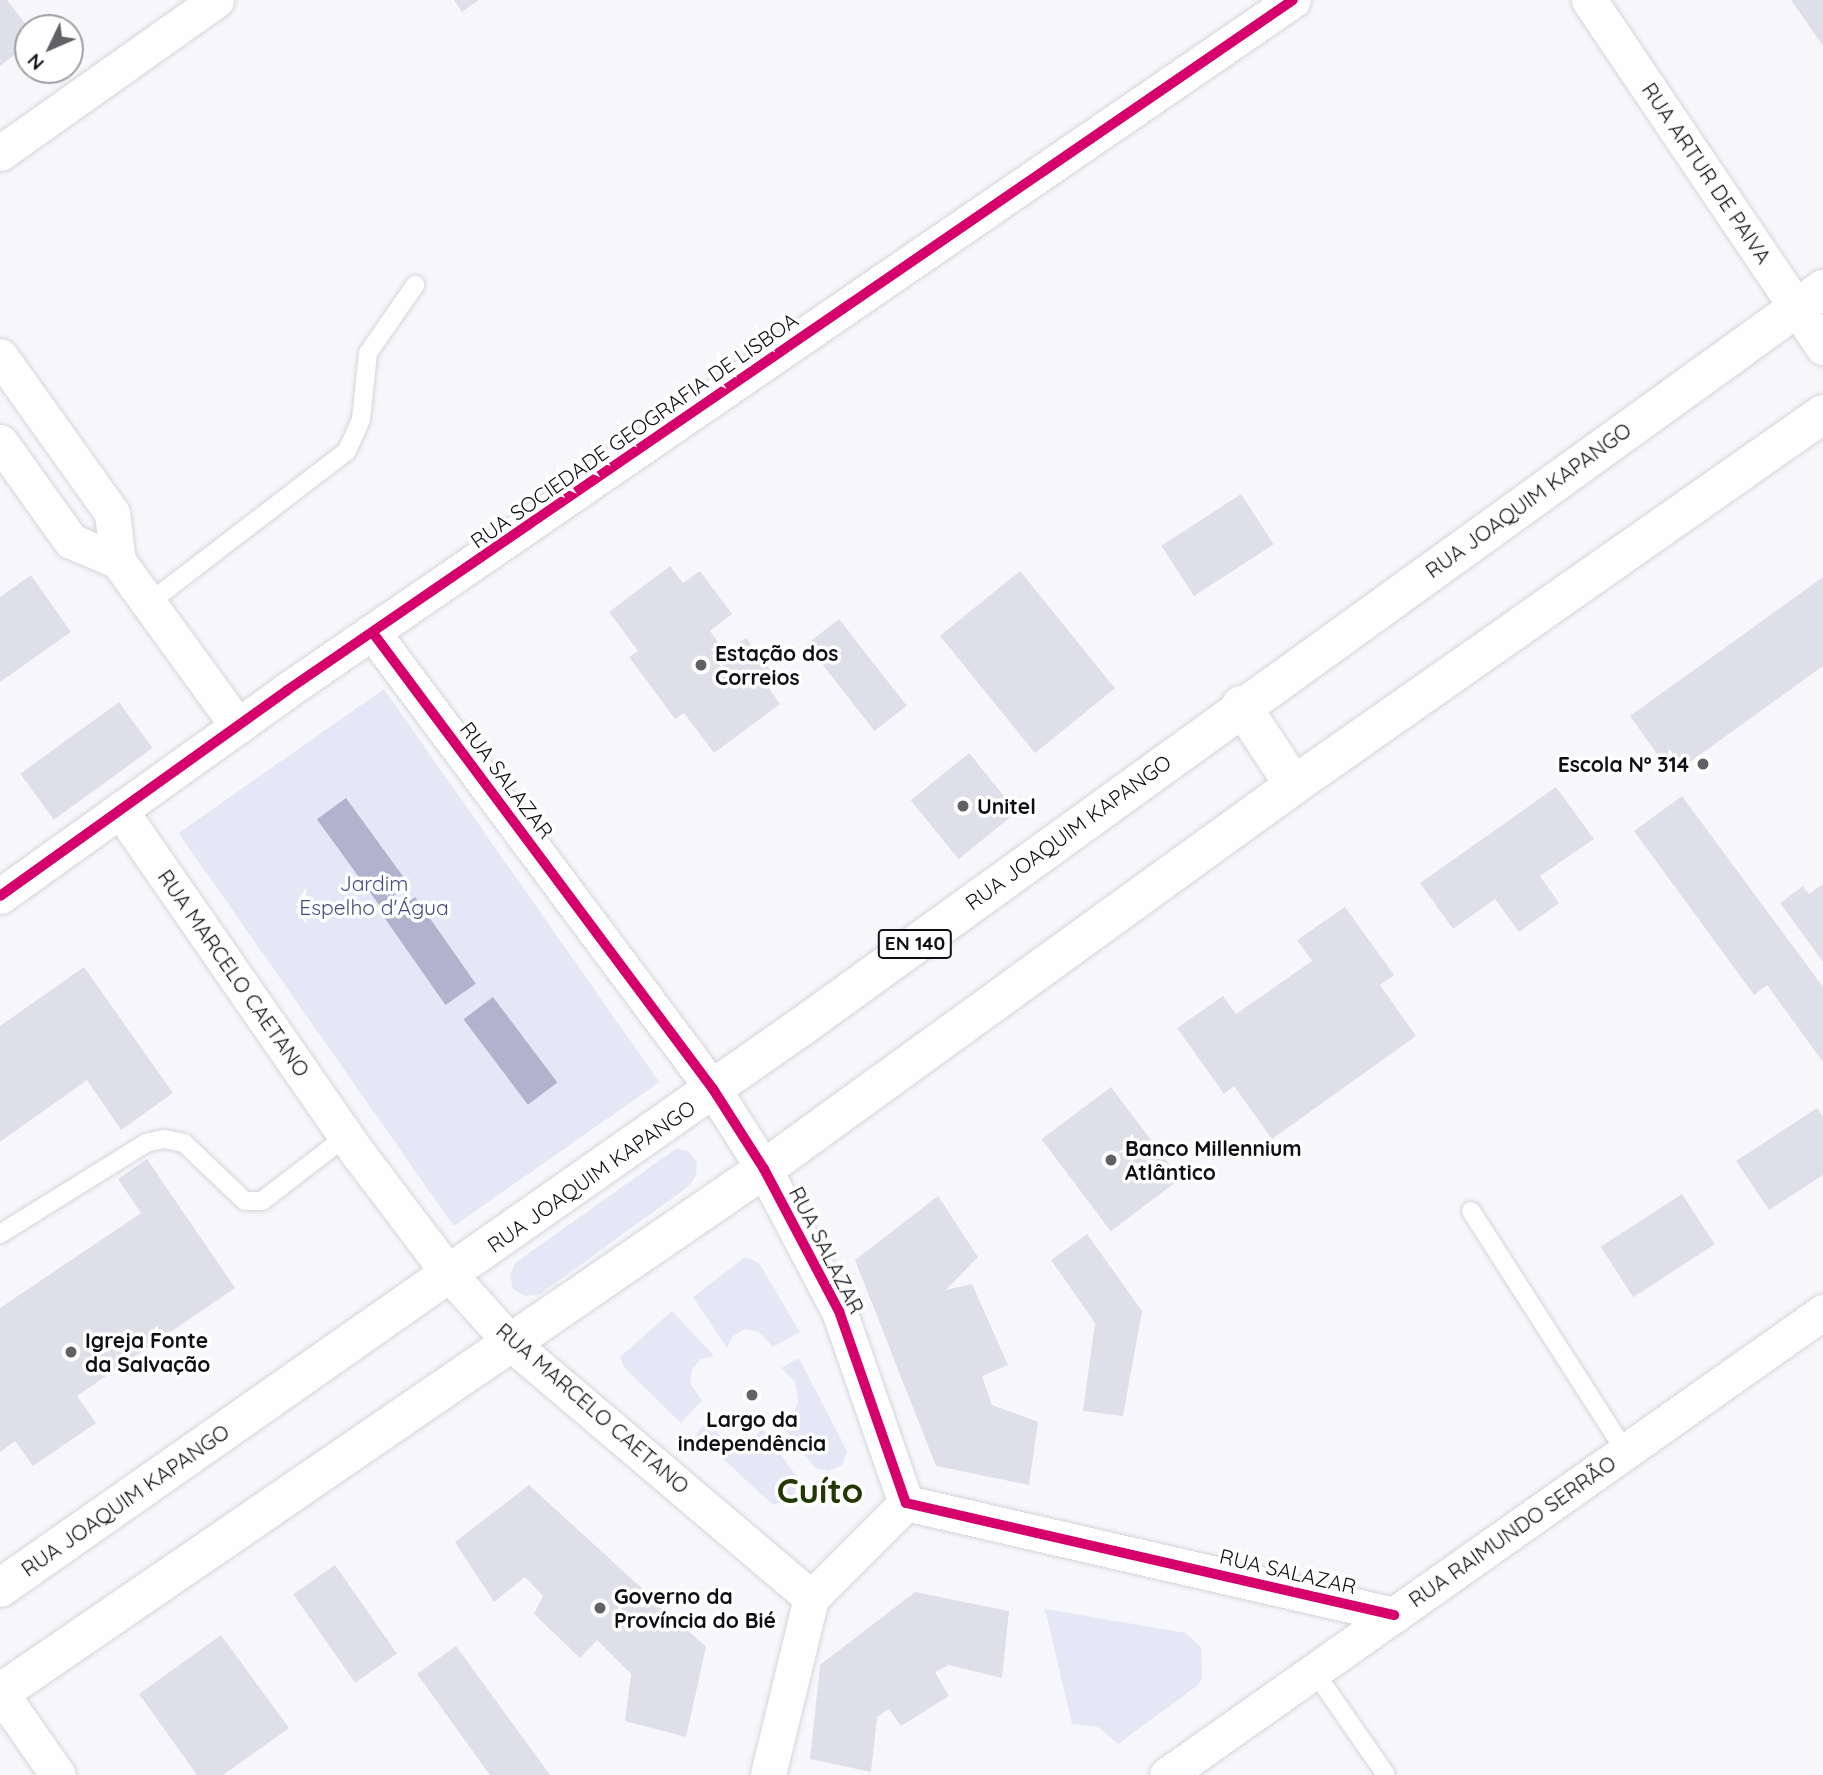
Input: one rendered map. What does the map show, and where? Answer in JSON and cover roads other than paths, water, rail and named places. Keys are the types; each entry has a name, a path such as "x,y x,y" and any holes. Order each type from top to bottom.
{"main road":[{"name":"RUA JOAQUIM KAPANGO","path":"0,1588 713,1089 1241,705 1810,298"},
{"path":"0,1693 513,1345 764,1169 1294,785 1823,414"},
{"path":"1241,705 1294,785"}],"street":[{"path":"0,153 216,0"},
{"name":"RUA SOCIEDADE GEOGRAFIA DE LISBOA","path":"0,895 238,726 1293,0"},
{"name":"RUA ARTUR DE PAIVA","path":"1589,0 1810,298 1823,347"},
{"path":"0,356 112,513 118,561"},
{"path":"0,442 71,541 118,561 150,601 238,726"},
{"name":"RUA SALAZAR","path":"373,633 713,1089 764,1169 839,1311 906,1503 1394,1615"},
{"name":"RUA MARCELO CAETANO","path":"120,810 348,1135 450,1275 513,1345 811,1598"},
{"name":"RUA RAIMUNDO SERRÃO","path":"1167,1775 1823,1312"},
{"path":"768,1775 811,1598 906,1503"},
{"path":"0,1693 58,1775"}],"lane":[{"path":"150,601 347,451 361,419 368,353 415,285"},
{"path":"0,1234 146,1143 164,1139 184,1143 245,1201 262,1201 348,1135"},
{"path":"1471,1211 1625,1451"},
{"path":"1314,1671 1386,1775"}],"water":[{"path":"346,798 409,885 380,906 317,819"},
{"path":"415,897 476,984 445,1005 385,918"},
{"path":"493,997 557,1082 528,1105 463,1019"}],"place":[{"name":"Estação dos Correios","path":"701,665"},
{"name":"Escola Nº 314","path":"1703,764"},
{"name":"Unitel","path":"963,806"},
{"name":"Banco Millennium Atlântico","path":"1111,1160"},
{"name":"Igreja Fonte da Salvação","path":"71,1352"},
{"name":"Largo da independência","path":"752,1395"},
{"name":"Governo da Província do Bié","path":"600,1608"}],"district":[{"name":"Cuíto","path":"820,1490"}],"park label":[{"name":"Jardim Espelho d'Água","path":"374,895"}]}
